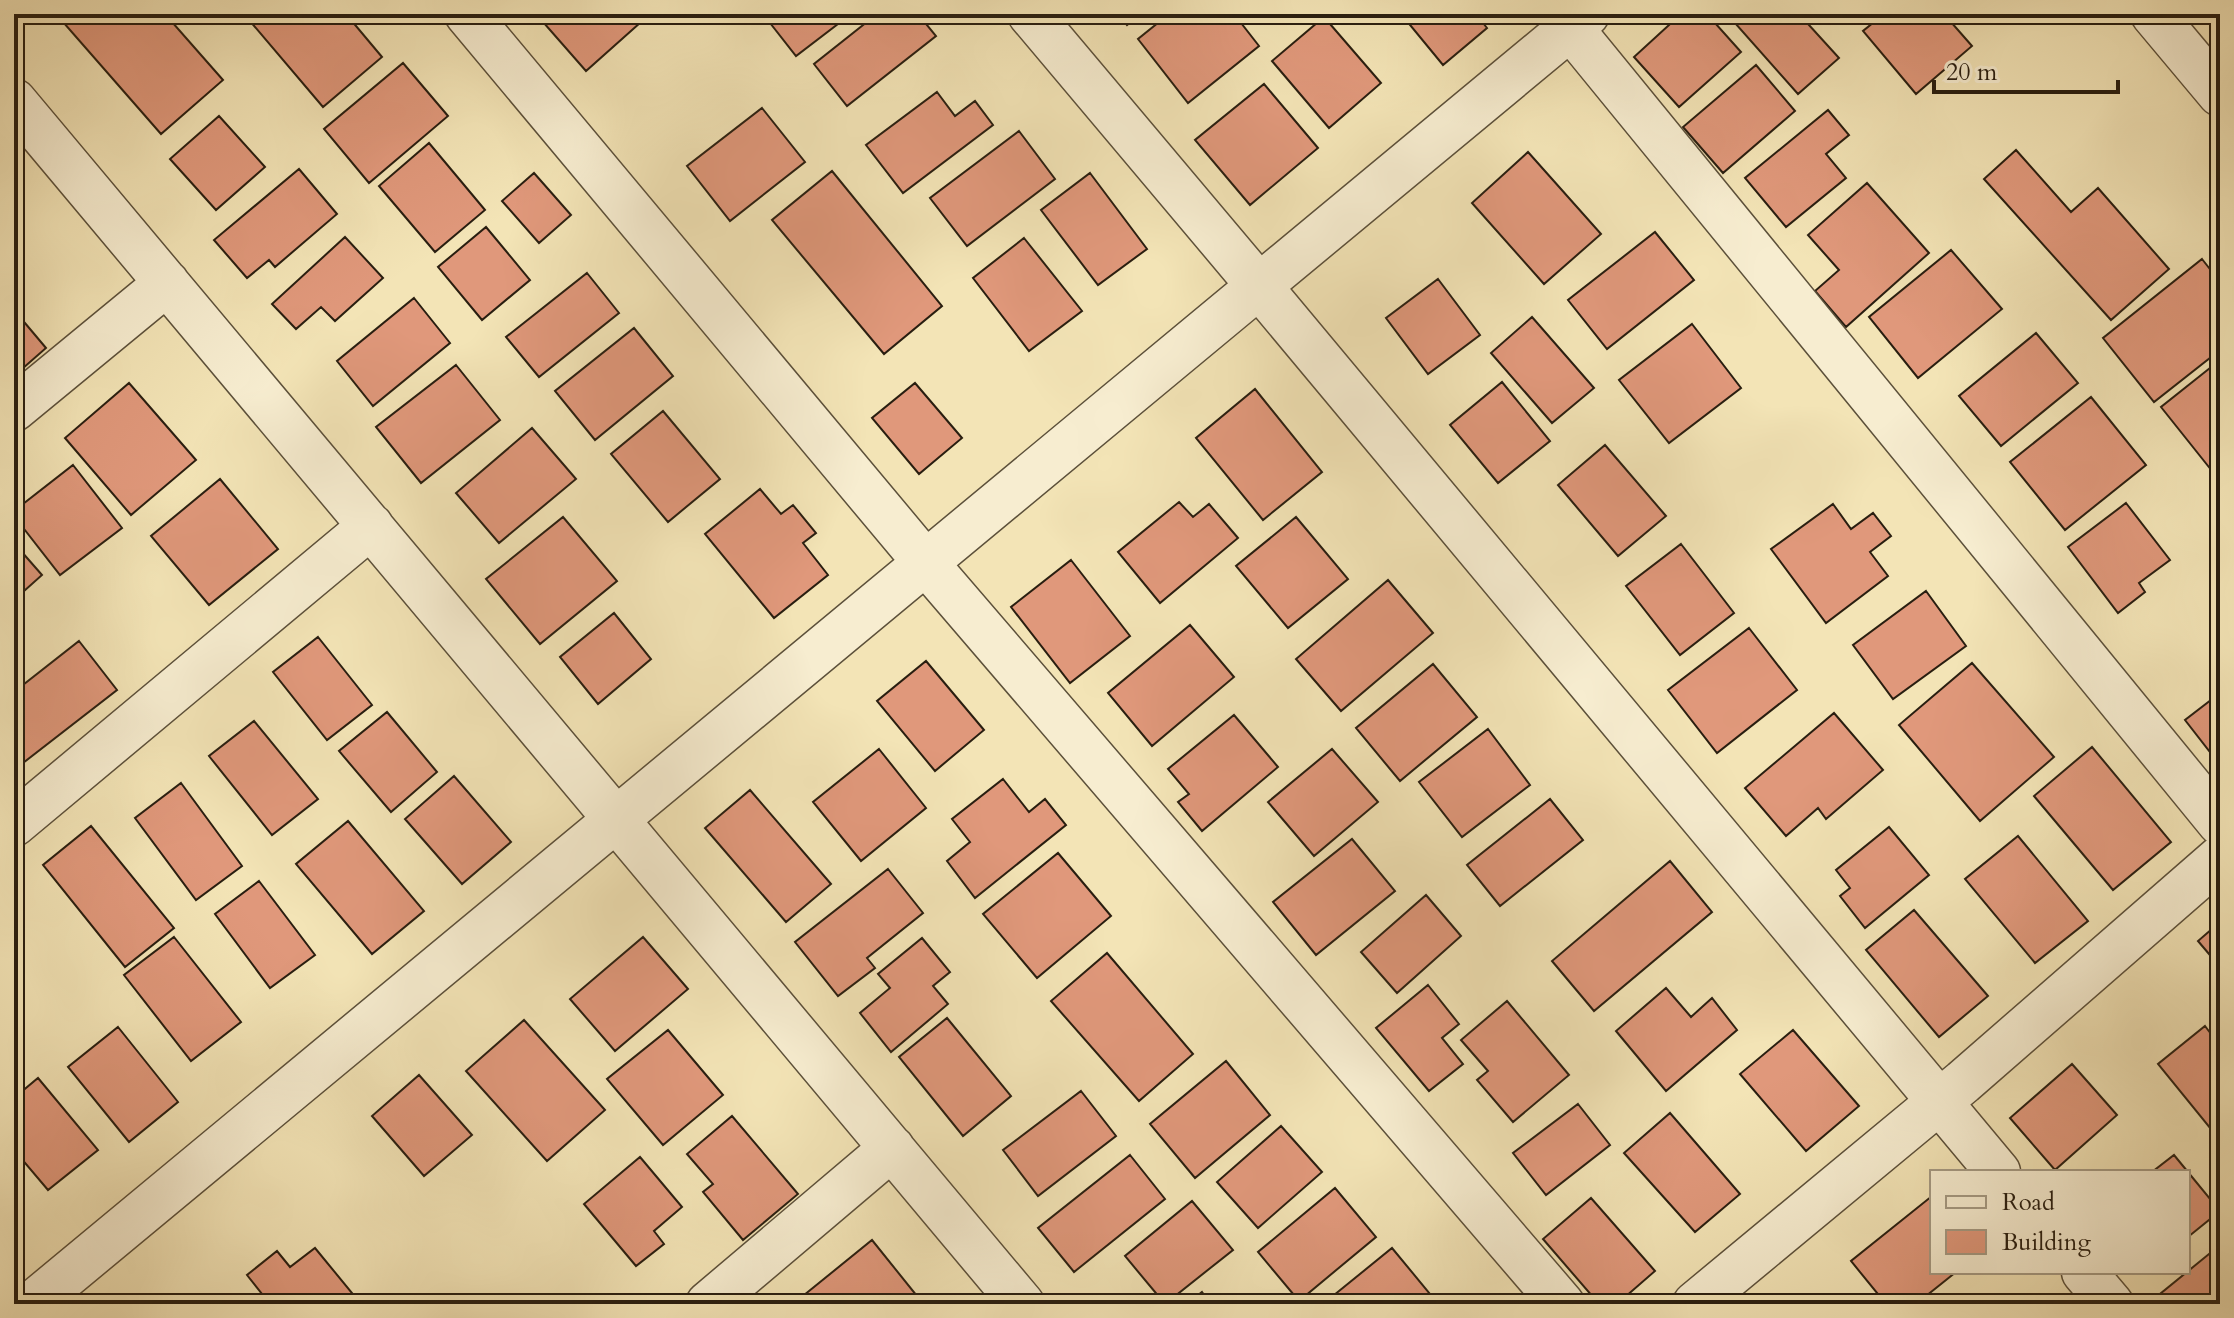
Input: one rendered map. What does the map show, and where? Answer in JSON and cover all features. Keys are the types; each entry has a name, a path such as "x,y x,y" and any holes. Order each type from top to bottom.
{"street":[{"path":"467,14 925,562 1562,1304"},
{"path":"1030,14 1996,1170"},
{"path":"2153,14 2220,94"},
{"path":"32,1304 1259,286 1572,19 2220,823"},
{"path":"14,101 1022,1304"},
{"path":"14,409 167,283"},
{"path":"14,824 371,526"},
{"path":"1695,1304 1938,1102 2220,858"},
{"path":"708,1304 892,1148"},
{"path":"2086,1274 2111,1304"}],"building":[{"path":"56,14 165,14 223,80 161,134"},
{"path":"244,14 346,14 382,57 323,107"},
{"path":"536,14 650,14 586,71"},
{"path":"763,14 851,14 796,56"},
{"path":"877,14 918,14 936,36 847,106 814,64"},
{"path":"1118,14 1140,14 1127,25"},
{"path":"1169,14 1234,14 1259,46 1188,103 1138,39"},
{"path":"1401,14 1476,14 1487,28 1443,65"},
{"path":"1681,14 1707,14 1741,52 1679,107 1634,57"},
{"path":"1727,14 1799,14 1839,58 1798,94"},
{"path":"1884,14 1944,14 1972,46 1916,94 1863,31"},
{"path":"1324,17 1381,83 1329,128 1272,61"},
{"path":"403,63 448,116 369,183 324,129"},
{"path":"1756,65 1795,111 1723,173 1683,127"},
{"path":"1264,84 1318,148 1250,205 1195,140"},
{"path":"937,92 955,116 975,101 993,125 903,193 866,145"},
{"path":"762,108 805,162 730,221 687,166"},
{"path":"1828,110 1849,135 1826,154 1846,178 1786,227 1745,178"},
{"path":"219,116 265,167 216,210 170,159"},
{"path":"1019,131 1055,179 967,246 930,198"},
{"path":"429,143 485,210 435,252 379,186"},
{"path":"2016,150 2071,212 2098,188 2169,269 2111,320 1984,179"},
{"path":"1528,152 1601,234 1544,284 1472,203"},
{"path":"299,169 337,214 275,267 269,260 247,278 214,240"},
{"path":"832,171 942,306 884,354 772,220"},
{"path":"534,173 571,215 539,243 502,201"},
{"path":"1090,173 1147,249 1098,285 1041,210"},
{"path":"1867,183 1929,253 1846,327 1815,291 1839,270 1808,235"},
{"path":"486,227 530,280 482,320 438,267"},
{"path":"1655,232 1694,280 1607,349 1568,300"},
{"path":"345,237 383,278 335,321 321,307 296,329 272,304"},
{"path":"1024,238 1082,311 1029,351 973,278"},
{"path":"1951,250 2002,309 1918,378 1869,317"},
{"path":"2202,259 2220,282 2220,350 2154,402 2103,338"},
{"path":"587,273 619,313 539,377 506,337"},
{"path":"1438,279 1480,335 1428,374 1386,318"},
{"path":"414,298 450,343 373,406 337,361"},
{"path":"14,310 46,348 14,376"},
{"path":"1532,317 1594,388 1552,423 1491,353"},
{"path":"1692,324 1741,388 1669,443 1619,380"},
{"path":"634,328 673,376 595,440 555,391"},
{"path":"2036,333 2078,383 2001,446 1959,396"},
{"path":"2220,360 2220,481 2161,407"},
{"path":"456,365 500,420 421,483 376,427"},
{"path":"1502,382 1550,441 1498,483 1450,425"},
{"path":"129,383 196,460 131,515 65,438"},
{"path":"915,383 962,438 919,474 872,418"},
{"path":"1255,389 1322,472 1263,520 1196,438"},
{"path":"2091,397 2146,465 2065,530 2010,462"},
{"path":"663,411 720,479 668,522 611,454"},
{"path":"532,428 576,479 499,543 456,493"},
{"path":"1605,445 1666,516 1618,556 1558,485"},
{"path":"73,465 122,528 60,575 14,516 14,511"},
{"path":"220,479 278,549 209,605 151,536"},
{"path":"760,489 781,514 793,505 816,533 803,543 828,575 774,618 705,534"},
{"path":"1179,502 1193,517 1209,504 1238,538 1160,603 1118,552"},
{"path":"2126,503 2170,560 2139,583 2145,592 2118,613 2068,547"},
{"path":"1833,504 1851,529 1873,513 1891,536 1870,552 1888,576 1826,623 1771,549"},
{"path":"563,517 617,581 540,644 486,579"},
{"path":"1296,517 1348,579 1288,628 1236,566"},
{"path":"14,543 42,575 14,600"},
{"path":"1681,544 1734,613 1680,655 1626,586"},
{"path":"1071,560 1130,636 1070,683 1011,607"},
{"path":"1388,580 1433,633 1341,711 1296,659"},
{"path":"1926,591 1966,646 1893,699 1853,645"},
{"path":"614,613 651,659 598,704 560,657"},
{"path":"1190,625 1234,677 1152,746 1108,693"},
{"path":"1749,628 1797,690 1717,753 1668,690"},
{"path":"318,637 372,705 327,740 273,672"},
{"path":"79,641 117,690 14,770 14,692"},
{"path":"926,661 984,730 935,771 877,701"},
{"path":"1972,663 2054,757 1980,821 1899,725"},
{"path":"1433,664 1477,717 1400,781 1356,728"},
{"path":"2220,693 2220,765 2185,720"},
{"path":"387,712 437,772 391,812 339,751"},
{"path":"1834,713 1883,770 1826,819 1818,808 1786,836 1745,788"},
{"path":"1234,715 1278,767 1202,831 1178,802 1189,794 1168,769"},
{"path":"254,721 318,799 272,835 209,756"},
{"path":"1488,729 1530,785 1462,837 1419,782"},
{"path":"2092,747 2171,842 2113,890 2034,796"},
{"path":"879,749 926,808 861,861 813,802"},
{"path":"1332,749 1378,802 1314,856 1268,802"},
{"path":"454,776 511,842 462,884 405,819"},
{"path":"1003,779 1029,812 1045,799 1066,825 975,898 947,861 970,842 952,819"},
{"path":"181,783 242,866 196,900 135,818"},
{"path":"750,790 831,884 786,922 705,828"},
{"path":"1550,799 1583,840 1500,906 1467,865"},
{"path":"348,821 424,911 372,954 296,864"},
{"path":"91,826 174,928 125,967 43,865"},
{"path":"1889,827 1929,875 1865,928 1840,896 1850,888 1836,870"},
{"path":"2018,836 2088,921 2035,963 1965,879"},
{"path":"1352,839 1395,891 1316,955 1273,902"},
{"path":"1058,853 1111,916 1037,978 983,914"},
{"path":"1670,861 1712,912 1594,1011 1552,961"},
{"path":"888,869 923,913 867,958 875,968 838,996 795,942"},
{"path":"259,881 315,955 270,988 215,914"},
{"path":"1426,895 1461,936 1397,993 1361,952"},
{"path":"1914,910 1988,996 1939,1037 1866,950"},
{"path":"2220,922 2220,967 2198,941"},
{"path":"174,937 241,1022 191,1061 124,975"},
{"path":"643,937 688,989 615,1051 570,999"},
{"path":"922,938 950,972 933,986 948,1004 891,1052 860,1013 890,988 878,974"},
{"path":"1107,953 1193,1054 1139,1101 1051,1001"},
{"path":"1428,985 1459,1024 1442,1038 1463,1064 1429,1091 1376,1028"},
{"path":"1666,988 1691,1017 1712,998 1737,1030 1666,1091 1616,1031"},
{"path":"1507,1001 1569,1075 1513,1122 1477,1080 1488,1071 1461,1040"},
{"path":"947,1018 1011,1096 963,1136 899,1057"},
{"path":"524,1020 605,1110 547,1161 466,1071"},
{"path":"2205,1026 2220,1046 2219,1139 2158,1064"},
{"path":"118,1027 178,1102 129,1142 68,1067"},
{"path":"668,1030 723,1095 663,1145 607,1079"},
{"path":"1793,1030 1859,1106 1806,1151 1740,1074"},
{"path":"1226,1061 1270,1115 1195,1178 1150,1124"},
{"path":"2072,1064 2117,1115 2055,1170 2010,1118"},
{"path":"419,1075 472,1135 424,1176 372,1116"},
{"path":"38,1078 98,1150 48,1190 14,1150 14,1098"},
{"path":"1081,1091 1116,1136 1038,1196 1003,1150"},
{"path":"1578,1104 1610,1145 1546,1195 1513,1153"},
{"path":"1670,1113 1740,1194 1695,1232 1624,1153"},
{"path":"732,1116 798,1194 743,1240 703,1192 713,1184 687,1154"},
{"path":"1281,1126 1322,1172 1258,1228 1217,1182"},
{"path":"1130,1155 1165,1199 1074,1272 1038,1228"},
{"path":"2174,1155 2186,1170 2155,1170"},
{"path":"640,1157 682,1207 654,1231 664,1244 636,1266 584,1204"},
{"path":"2190,1174 2220,1211 2190,1235"},
{"path":"1335,1188 1376,1237 1299,1301 1258,1252"},
{"path":"1591,1198 1655,1271 1617,1304 1599,1304 1543,1239"},
{"path":"1930,1198 1930,1274 1954,1274 1916,1304 1886,1304 1851,1261"},
{"path":"1192,1201 1233,1250 1165,1304 1125,1256"},
{"path":"872,1240 921,1301 918,1304 793,1304"},
{"path":"2220,1245 2220,1304 2168,1304 2160,1294 2184,1274 2190,1274 2190,1270"},
{"path":"315,1248 361,1304 270,1304 247,1275 277,1251 290,1267"},
{"path":"1392,1248 1435,1300 1430,1304 1323,1304"},
{"path":"1202,1292 1211,1304 1187,1304"}]}
